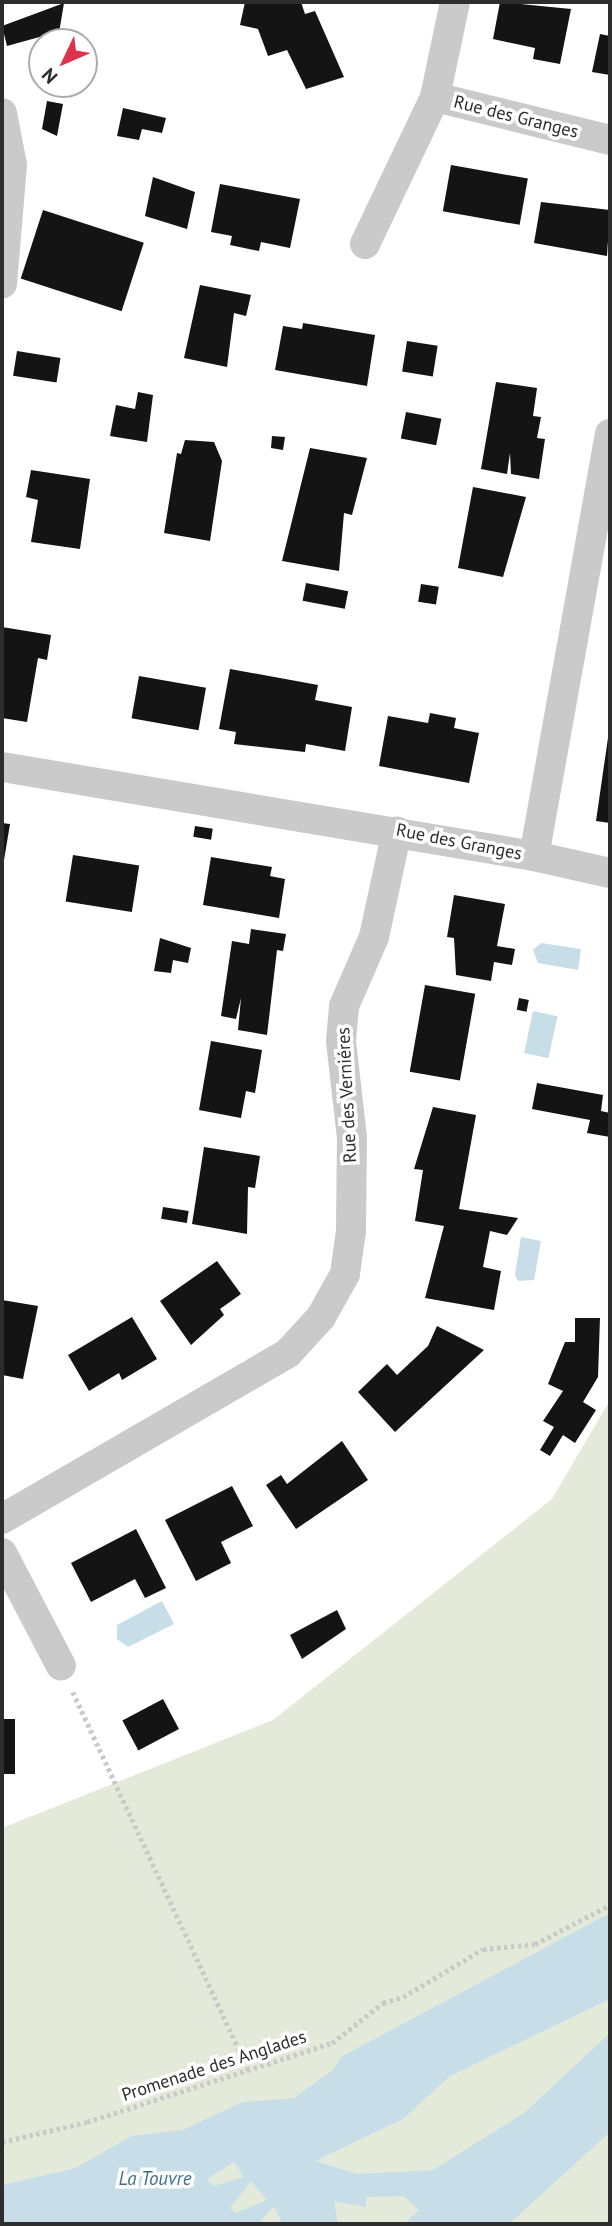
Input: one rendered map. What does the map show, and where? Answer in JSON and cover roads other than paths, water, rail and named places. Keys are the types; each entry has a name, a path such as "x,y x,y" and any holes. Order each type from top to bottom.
{"street":[{"name":"Rue des Granges","path":"455,2 435,97 610,140"},
{"path":"365,244 435,97"},
{"path":"2,113 12,165 2,284"},
{"name":"Rue des Granges","path":"2,767 534,856 610,433"},
{"name":"Rue des Verniéres","path":"2,1519 288,1353 327,1307 345,1274 351,1231 344,1006 374,937 397,831"},
{"path":"534,856 610,873"},
{"path":"2,1553 61,1666"}],"water":[{"path":"541,943 581,949 578,970 538,963 533,950"},
{"path":"533,1011 557,1016 549,1058 524,1053"},
{"path":"521,1237 541,1241 534,1280 518,1281 515,1275"},
{"path":"162,1601 174,1624 128,1647 117,1639 117,1625"},
{"name":"La Touvre","path":"610,1913 610,1999 450,2076 403,2119 315,2161 357,2174 433,2170 524,2113 610,2033 610,2132 509,2224 404,2224 419,2210 404,2196 366,2197 366,2207 334,2201 338,2224 275,2224 281,2221 274,2206 258,2224 2,2224 2,2185 73,2169 132,2136 182,2130 243,2102 294,2098 333,2070 341,2057","holes":["234,2162 244,2177 214,2186 207,2179","251,2181 267,2200 236,2213 230,2208"]}]}
